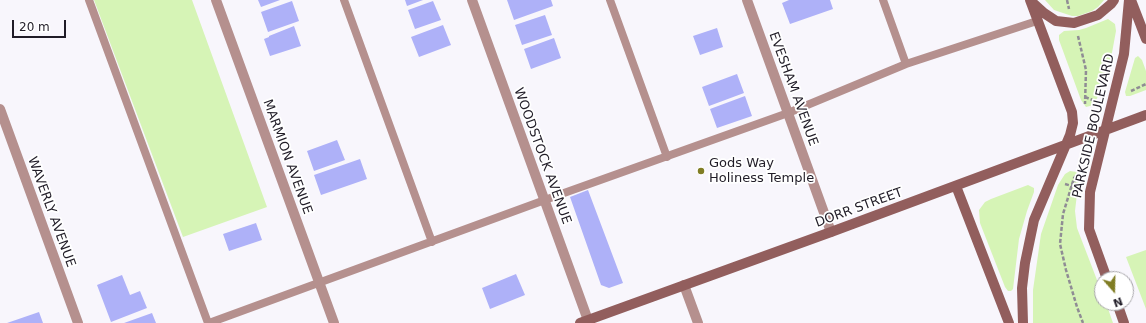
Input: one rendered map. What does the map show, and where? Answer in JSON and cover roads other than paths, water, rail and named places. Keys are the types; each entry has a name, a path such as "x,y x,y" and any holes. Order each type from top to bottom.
{"street":[{"name":"MARMION AVENUE","path":"216,0 334,323"},
{"name":"WOODSTOCK AVENUE","path":"472,0 586,322"},
{"name":"EVESHAM AVENUE","path":"747,0 831,232"},
{"path":"1030,0 1044,14 1056,21 1074,23 1098,15 1114,0"},
{"name":"PARKSIDE BOULEVARD","path":"1023,323 1022,288 1032,226 1073,123 1072,112 1030,0"},
{"name":"PARKSIDE BOULEVARD","path":"1130,0 1146,39"},
{"name":"PARKSIDE BOULEVARD","path":"1104,271 1089,229 1090,192 1124,54 1130,0"},
{"name":"WAVERLY AVENUE","path":"0,109 78,323"},
{"name":"DORR STREET","path":"586,322 1146,115"},
{"path":"956,186 1009,323"},
{"path":"684,285 698,323"},
{"path":"1120,311 1124,323"}],"lane":[{"path":"89,0 209,323 319,284 544,200 788,113 906,64 1038,20"},
{"path":"344,0 432,242"},
{"path":"610,0 667,157"},
{"path":"883,0 906,64"}],"place":[{"name":"Gods Way Holiness Temple","path":"701,171"}]}
